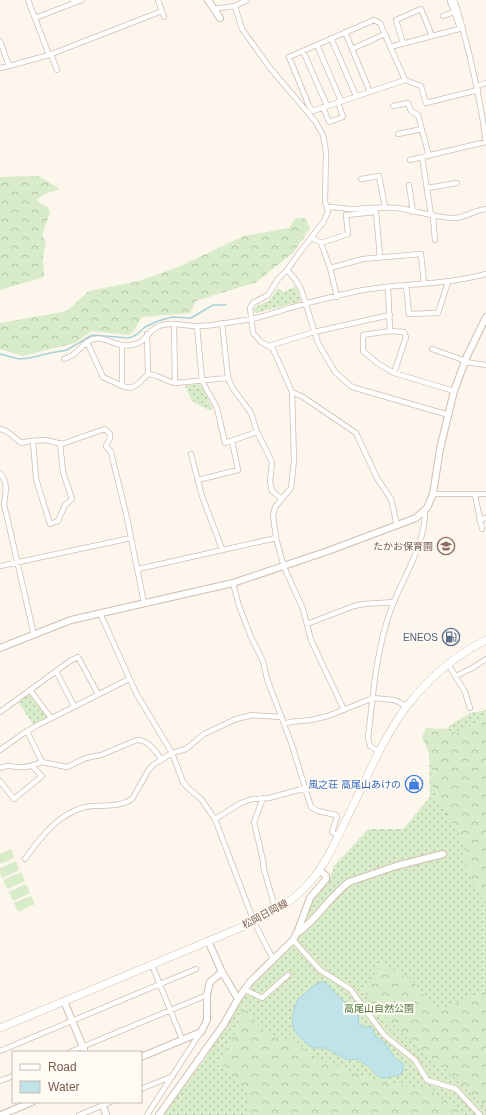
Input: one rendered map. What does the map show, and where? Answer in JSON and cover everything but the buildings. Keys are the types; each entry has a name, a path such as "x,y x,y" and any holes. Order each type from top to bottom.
{"main road":[{"name":"松岡日岡線","path":"0,1028 254,922 276,910 297,895 319,870 338,836 391,731 407,706 448,664 470,648 486,640"}],"street":[{"path":"28,0 57,70"},
{"path":"35,18 82,0"},
{"path":"158,0 164,17"},
{"path":"208,0 220,18"},
{"path":"213,9 235,6 248,0"},
{"path":"452,1 454,12 461,28"},
{"path":"410,160 486,142 477,88 461,28 459,13 452,1"},
{"path":"235,6 242,29 270,68 315,120 323,135 326,152 325,202 328,207 328,211 324,221 287,270 278,279 268,295 253,303 250,308 253,332 260,341 273,348 292,392 293,467 291,488 275,508 273,516 276,538 284,567 303,609 311,640 344,710"},
{"path":"403,43 396,20 421,9 432,36"},
{"path":"0,68 50,54 162,11"},
{"path":"443,16 454,12"},
{"path":"405,80 380,23 374,20 289,57 309,106 313,111 405,80 421,86 426,103 477,88 486,83"},
{"path":"390,46 461,28"},
{"path":"345,32 370,92"},
{"path":"352,49 385,34"},
{"path":"331,38 356,96"},
{"path":"0,41 9,66"},
{"path":"303,51 325,107 329,122 343,117 340,102 317,45"},
{"path":"393,106 408,103 410,111 418,114 428,156"},
{"path":"398,134 422,129"},
{"path":"422,157 435,240"},
{"path":"361,179 379,176 385,207"},
{"path":"427,188 457,183"},
{"path":"409,184 413,212"},
{"path":"328,207 348,209 385,207 432,216 454,218 460,218 477,210 486,209"},
{"path":"321,243 348,234 346,215 376,212 380,257"},
{"path":"312,238 321,243 330,268 337,297"},
{"path":"330,268 364,259 421,254 424,283"},
{"path":"287,270 301,289 318,343 334,372 352,387 449,414"},
{"path":"64,358 73,355 87,342 94,338 103,338 122,345 136,344 142,342 147,334 160,326 174,324 197,326 251,319 362,290 388,286 448,282 474,278 486,274"},
{"path":"406,285 409,314 438,313 448,282"},
{"path":"388,286 390,331"},
{"path":"269,346 314,332 390,315"},
{"path":"0,648 71,620 233,583 284,567 416,518 425,511 433,494 440,449 454,391 465,361 486,317"},
{"path":"222,323 228,378 232,387 251,413 257,432 272,462 270,482 272,491 282,499"},
{"path":"174,324 175,383"},
{"path":"197,326 202,381 217,408 225,443 257,432"},
{"path":"394,373 406,337 404,332 390,331 362,336 363,352 376,363 394,373 454,391"},
{"path":"87,342 102,377 122,386 131,388 138,384 148,374 147,334"},
{"path":"122,345 122,386"},
{"path":"432,349 465,361 486,365"},
{"path":"148,374 157,375 167,381 175,383 228,378"},
{"path":"292,392 304,397 356,433 377,478 391,499 397,525"},
{"path":"0,429 7,430 22,443 46,440 62,444 105,429 110,434 110,438 106,446 111,452 138,569 144,603"},
{"path":"33,441 36,479 50,524 58,521 65,505 72,499 63,472 60,443"},
{"path":"198,480 238,470 232,441"},
{"path":"191,454 202,496 222,549"},
{"path":"0,473 6,490 4,504 34,634"},
{"path":"433,494 486,494"},
{"path":"475,495 482,529"},
{"path":"380,752 370,746 369,741 378,655 394,602 421,539 425,525 425,511"},
{"path":"479,520 486,518"},
{"path":"0,566 131,538"},
{"path":"138,569 276,538"},
{"path":"233,583 239,606 250,636 263,661 267,679 282,717 311,807 318,811 336,814 337,817 332,832 338,836"},
{"path":"307,624 354,606 394,602"},
{"path":"100,613 143,705 172,753 183,782 201,799 215,819 254,922 273,959"},
{"path":"0,712 70,661 78,657 98,694"},
{"path":"456,676 486,659"},
{"path":"448,664 465,692 470,708"},
{"path":"56,671 74,706"},
{"path":"0,750 27,731 130,679"},
{"path":"30,690 51,718"},
{"path":"284,724 312,720 344,710 373,698 394,700 407,706"},
{"path":"25,859 43,835 64,817 81,809 93,806 109,806 129,801 132,799 150,768 172,753 186,749 204,734 236,719 252,715 282,717"},
{"path":"27,731 42,762"},
{"path":"0,768 9,765 18,767 32,766 42,762 67,767 86,758 101,755 128,743 143,740 147,742 162,760"},
{"path":"0,781 14,799 42,776 32,766"},
{"path":"215,819 241,803 252,799 269,798 306,788"},
{"path":"263,798 254,822 263,866 276,910"},
{"path":"297,933 312,921 349,882 396,866 444,854"},
{"path":"159,1115 224,1024 244,989 293,940 310,898 326,879 326,876 319,870"},
{"path":"293,940 320,970 350,989 384,1035 415,1060 427,1080 456,1090 480,1115"},
{"path":"208,941 222,972 238,999"},
{"path":"152,964 182,1039"},
{"path":"0,1051 196,969"},
{"path":"147,1115 201,1032 207,1020 207,995 210,982 222,972"},
{"path":"244,989 262,998 288,975"},
{"path":"64,1001 84,1049 207,995"},
{"path":"142,1057 201,1032"},
{"path":"0,1081 12,1076"},
{"path":"142,1089 173,1076"},
{"path":"0,1115 30,1103"},
{"path":"80,1115 103,1104 106,1115"}],"green space":[{"path":"39,176 60,189 45,194 37,199 38,202 48,207 50,213 42,235 46,242 43,257 44,277 0,290 0,177"},
{"path":"296,218 306,219 310,228 294,252 257,282 196,301 190,313 142,317 134,331 129,335 92,331 75,343 23,356 0,349 0,323 67,311 89,291 139,281 178,267 244,236 289,228"},
{"path":"296,286 301,301 256,313 254,311 255,307 270,300 278,288 284,292"},
{"path":"198,384 202,387 213,410 205,408 192,401 185,386"},
{"path":"31,694 46,716 46,718 33,724 18,702"},
{"name":"高尾山自然公園","path":"486,710 486,1115 162,1115 202,1063 249,988 292,945 305,922 313,898 328,883 334,866 368,829 403,829 430,797 429,741 470,713"},
{"path":"486,715 486,902 481,897 466,865 461,836 437,799 432,767 428,751 422,737 426,728 444,729 457,733 472,725"},
{"path":"11,849 14,858 0,864 0,854"},
{"path":"16,861 19,870 2,878 0,868"},
{"path":"21,872 25,881 7,889 3,880"},
{"path":"26,884 30,893 13,901 9,892"},
{"path":"31,896 35,904 18,912 14,903"},
{"path":"381,964 413,980 435,1011 486,991 486,1109 442,1066 410,1041 377,1010 364,990"},
{"path":"245,1005 256,1024 270,1036 289,1039 317,1058 365,1077 430,1090 465,1115 249,1115 246,1090 218,1061 231,1043"}],"water":[{"path":"321,982 325,982 343,1001 357,1008 359,1024 364,1027 371,1027 376,1037 384,1042 395,1058 403,1064 403,1071 398,1076 384,1078 379,1077 358,1059 348,1060 325,1048 314,1048 308,1045 294,1031 292,1020 298,999"}],"waterway":[{"path":"0,354 19,359 30,358 67,350 92,335 129,338 136,335 145,327 158,321 172,317 191,318 213,305 226,305"}],"place":[{"name":"たかお保育園","path":"446,546"},
{"name":"ENEOS","path":"451,637"},
{"name":"風之荘 高尾山あけの","path":"414,784"}]}
